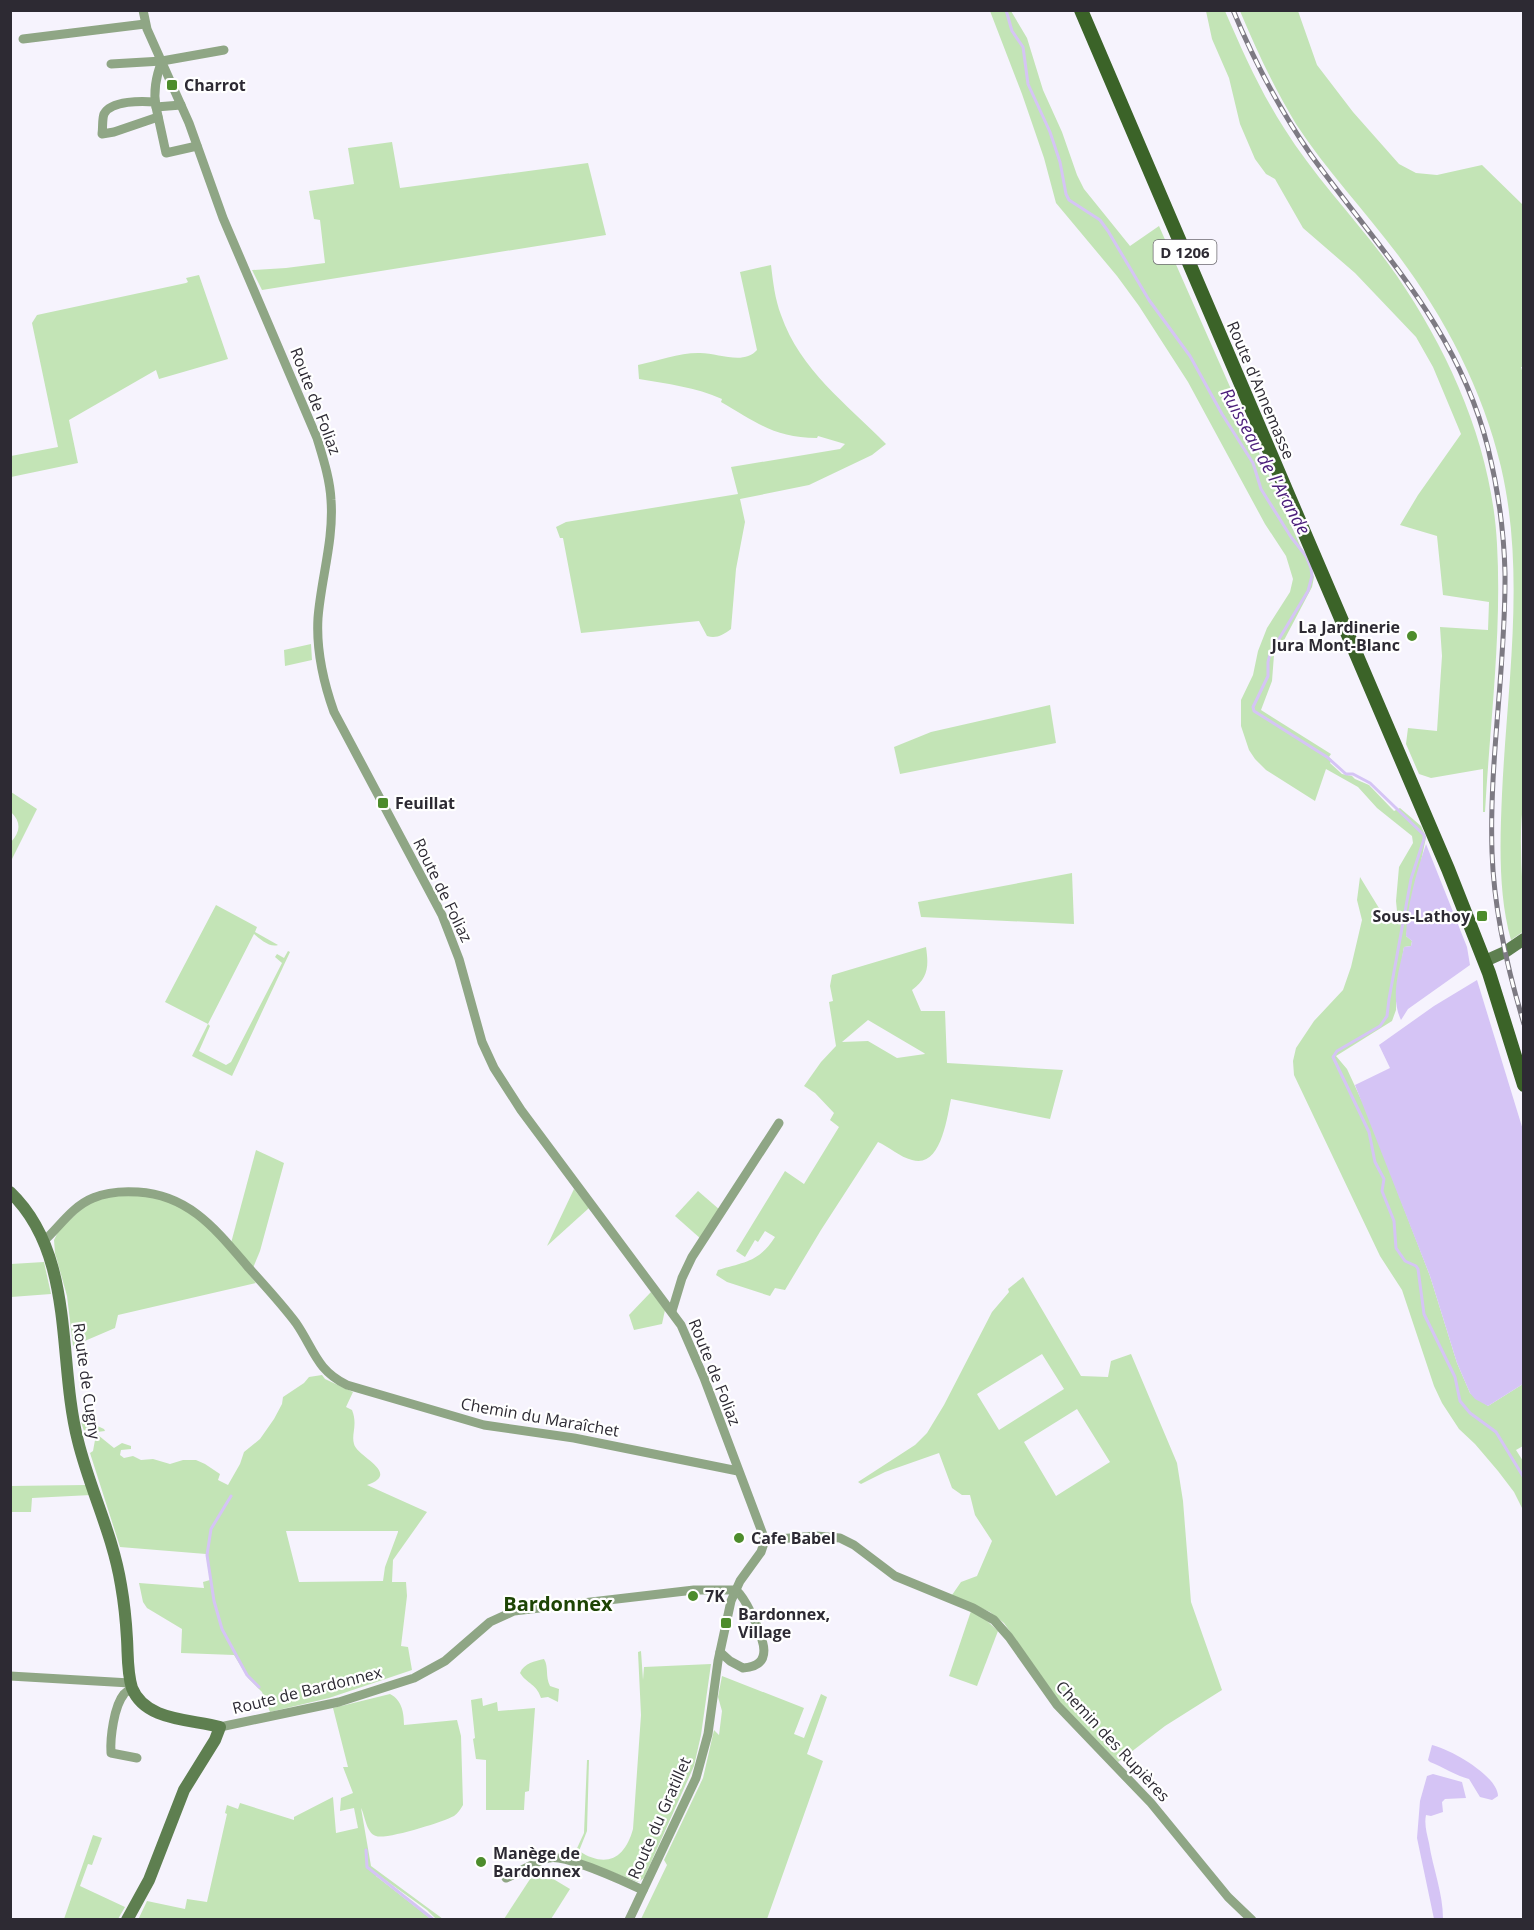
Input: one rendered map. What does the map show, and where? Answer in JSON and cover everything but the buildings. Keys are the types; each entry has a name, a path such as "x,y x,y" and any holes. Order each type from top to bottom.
{"main road":[{"name":"Route d'Annemasse","path":"1081,10 1448,869 1485,962 1524,1085"}],"street":[{"name":"Route de Foliaz","path":"143,10 145,24 181,105 223,218 317,438 328,477 332,500 331,518 318,637 325,686 334,712 442,915 459,959 482,1042 498,1077 672,1311 688,1338 765,1540"},
{"path":"23,39 145,24"},
{"path":"111,64 162,62 224,50"},
{"path":"162,62 156,76 157,109 166,153 197,146"},
{"path":"157,109 134,101 108,110 104,115 102,134 124,129 157,109 181,105"},
{"path":"1485,962 1524,939"},
{"path":"672,1311 682,1278 692,1257 779,1123"},
{"name":"Route de Cugny","path":"10,1192 29,1212 45,1240 57,1293 77,1439 108,1533 121,1582 131,1685"},
{"name":"Chemin du Maraîchet","path":"45,1240 74,1211 93,1198 109,1193 131,1192 162,1196 185,1205 209,1224 292,1319 324,1370 347,1385 484,1425 574,1438 738,1470"},
{"name":"Chemin des Rupières","path":"765,1540 834,1537 848,1542 895,1576 973,1608 994,1620 1009,1637 1057,1705 1151,1803 1228,1897 1252,1920"},
{"name":"Route du Gratillet","path":"629,1920 699,1769 708,1734 713,1690 732,1601 744,1574 761,1552 765,1540"},
{"name":"Route de Bardonnex","path":"127,1920 148,1880 184,1790 215,1740 220,1727 339,1702 414,1678 445,1661 490,1622 514,1611 694,1590 736,1590"},
{"path":"720,1652 730,1661 744,1668 753,1666 762,1659 764,1654 764,1641 761,1634 744,1599 736,1590"},
{"path":"10,1676 131,1685"},
{"path":"131,1685 141,1702 156,1712 220,1727"},
{"path":"131,1685 124,1694 111,1729 110,1745 111,1753 137,1758"},
{"path":"506,1878 544,1859 556,1857 643,1890"}],"green space":[{"path":"990,11 1011,11 1027,38 1043,90 1084,189 1130,246 1159,226 1314,577 1312,587 1274,655 1272,681 1261,710 1331,754 1330,763 1342,774 1352,776 1369,785 1394,811 1400,808 1421,826 1426,837 1406,936 1412,941 1411,946 1404,947 1396,995 1396,1010 1392,1021 1336,1056 1347,1069 1366,1110 1430,1276 1457,1363 1470,1393 1488,1406 1523,1384 1523,1446 1516,1450 1523,1461 1523,1510 1514,1492 1475,1444 1459,1429 1442,1403 1434,1386 1402,1290 1380,1256 1294,1075 1293,1061 1296,1048 1314,1021 1343,990 1351,967 1362,920 1357,900 1360,877 1385,918 1398,921 1396,901 1399,867 1413,843 1412,836 1377,808 1358,787 1326,769 1315,801 1266,770 1249,750 1241,726 1241,700 1253,675 1258,651 1267,628 1290,592 1293,579 1286,556 1265,524 1188,382 1139,306 1056,203 1044,158 1022,94"},
{"path":"1206,11 1225,11 1259,85 1284,128 1383,257 1417,306 1451,370 1477,438 1487,473 1493,508 1498,577 1497,644 1485,812 1483,812 1483,769 1431,778 1419,774 1406,744 1408,728 1437,731 1442,656 1440,627 1488,630 1489,602 1443,595 1437,536 1400,525 1461,434 1433,367 1416,337 1355,273 1303,228 1275,179 1266,174 1255,159 1240,124 1229,78 1212,39"},
{"path":"1240,11 1298,11 1317,65 1353,112 1399,164 1416,173 1437,175 1482,165 1523,205 1524,367 1521,367 1524,377 1524,797 1521,847 1524,931 1511,940 1502,886 1501,849 1514,589 1508,507 1493,438 1473,383 1446,329 1398,255 1320,158 1296,124 1266,68"},
{"path":"392,142 400,188 588,163 606,235 262,290 252,270 325,263 320,220 314,219 309,191 354,184 348,148"},
{"path":"771,265 779,309 789,335 800,353 826,385 886,444 872,455 809,485 740,499 745,522 736,569 731,629 725,633 716,637 707,636 699,621 581,633 563,538 560,538 556,527 566,522 738,494 731,467 840,449 845,444 818,436 817,438 802,437 777,432 755,422 721,402 722,399 712,395 681,386 639,379 638,365 683,354 705,353 745,357 757,350 740,272"},
{"path":"199,275 228,359 159,379 156,370 69,420 78,463 11,477 11,456 58,447 32,323 37,315 186,283 188,282 186,278"},
{"path":"311,644 312,660 285,666 284,650"},
{"path":"1050,705 1056,743 900,774 894,747 931,732"},
{"path":"11,792 37,809 11,861 11,842 17,834 18,823 11,812"},
{"path":"1072,873 1074,924 921,917 918,902"},
{"path":"216,905 257,927 255,932 278,945 268,944 254,934 208,1024 165,1002"},
{"path":"926,947 926,972 912,990 921,1011 945,1011 947,1063 1063,1070 1050,1119 951,1099 945,1129 930,1157 922,1161 912,1160 878,1142 785,1290 775,1288 770,1296 727,1282 716,1275 718,1270 751,1260 769,1245 775,1237 765,1231 758,1242 755,1240 745,1257 736,1251 785,1171 804,1184 839,1127 830,1120 834,1113 815,1093 804,1086 836,1046 829,1002 833,1001 830,986 832,975","holes":["868,1020 925,1054 897,1058 868,1041 842,1042"]},
{"path":"288,951 290,952 232,1076 192,1056 208,1024 210,1026 199,1051 226,1065 231,1062 282,963 275,957 277,954 284,958"},
{"path":"256,1150 284,1163 260,1251 253,1268 231,1243"},
{"path":"574,1189 589,1208 547,1246"},
{"path":"698,1191 720,1210 701,1239 675,1216"},
{"path":"120,1195 153,1197 185,1210 211,1231 256,1283 118,1315 115,1328 73,1346 67,1296 55,1253 54,1240 59,1230 86,1205 98,1199"},
{"path":"44,1262 51,1294 11,1297 11,1264"},
{"path":"1023,1277 1081,1376 1108,1377 1111,1361 1131,1354 1177,1463 1183,1501 1191,1602 1222,1690 1165,1726 1118,1762 1061,1704 1004,1623 990,1612 952,1595 961,1582 977,1576 992,1541 975,1515 970,1495 962,1495 952,1488 939,1453 885,1472 861,1484 858,1482 915,1445 927,1433 992,1312 1009,1292 1008,1289","holes":["1042,1354 1064,1389 999,1430 977,1394","1077,1409 1110,1462 1056,1496 1024,1442"]},
{"path":"651,1292 665,1310 662,1324 634,1330 629,1315"},
{"path":"322,1375 325,1379 353,1392 346,1407 352,1410 354,1415 354,1444 375,1465 380,1475 377,1480 367,1485 427,1512 393,1560 392,1582 406,1582 407,1596 401,1646 408,1647 412,1670 329,1698 270,1712 262,1692 248,1678 234,1655 181,1653 182,1629 147,1608 143,1602 139,1583 204,1588 203,1582 210,1580 206,1554 120,1547 90,1453 93,1451 95,1440 91,1433 84,1431 81,1422 91,1423 104,1429 105,1431 97,1432 98,1435 114,1448 122,1443 131,1446 131,1449 121,1450 120,1455 124,1458 133,1456 141,1460 153,1459 170,1464 183,1460 196,1460 220,1474 218,1480 228,1485 244,1452 260,1439 274,1419 283,1397 309,1377","holes":["286,1531 398,1531 385,1567 383,1581 299,1582"]},
{"path":"86,1485 91,1495 32,1498 31,1512 11,1512 10,1486"},
{"path":"971,1611 998,1631 977,1686 949,1676"},
{"path":"641,1651 643,1680 644,1667 711,1664 701,1735 694,1766 644,1878 638,1882 573,1857 584,1833 587,1760 589,1760 587,1831 579,1851 606,1860 620,1853 630,1839 633,1829 641,1715 638,1652"},
{"path":"544,1659 550,1686 559,1689 558,1702 548,1697 541,1698 537,1689 520,1673 527,1665"},
{"path":"722,1676 804,1708 794,1734 804,1738 821,1694 827,1697 807,1754 823,1761 767,1919 641,1919 667,1865 664,1860 703,1778 714,1730 719,1735 722,1711 718,1697"},
{"path":"390,1694 402,1707 404,1725 457,1720 461,1736 463,1805 454,1816 415,1830 382,1837 370,1831 361,1808 371,1866 443,1919 436,1919 377,1874 376,1876 431,1919 138,1920 147,1901 185,1909 187,1899 207,1902 227,1814 225,1813 227,1805 238,1809 240,1803 294,1820 294,1817 333,1797 336,1833 358,1828 354,1808 340,1811 341,1798 353,1793 343,1767 348,1767 333,1708"},
{"path":"482,1698 483,1706 497,1702 498,1711 535,1708 529,1791 525,1792 524,1810 486,1810 486,1760 476,1759 471,1700"},
{"path":"93,1835 102,1838 92,1865 88,1864 80,1886 125,1907 118,1919 64,1919"},
{"path":"540,1871 570,1889 551,1919 504,1919 534,1873"}],"shaded area":[{"path":"1426,844 1467,947 1470,965 1408,1009 1401,1020 1396,1002 1396,984 1404,947 1411,946 1412,941 1406,936 1408,913"},
{"path":"1477,980 1523,1130 1523,1384 1488,1406 1475,1399 1470,1393 1457,1363 1430,1276 1355,1085 1390,1068 1379,1045 1434,1006"},
{"path":"1432,1745 1472,1764 1490,1780 1498,1796 1492,1800 1480,1797 1469,1779 1430,1762 1428,1760"},
{"path":"1433,1774 1462,1782 1466,1798 1445,1799 1442,1802 1443,1812 1431,1816 1426,1815 1426,1829 1440,1890 1443,1919 1434,1919 1417,1838 1420,1801 1427,1776"}],"waterway":[{"name":"Ruisseau de l'Arande","path":"1006,10 1012,31 1023,47 1028,84 1050,132 1069,200 1100,220 1108,231 1149,300 1190,356 1222,414 1253,463 1261,489 1291,537 1306,556 1311,568 1312,576 1308,591 1270,654 1268,676 1253,707 1254,711 1327,757 1346,774 1353,774 1370,783 1424,835 1411,879 1387,1016 1380,1026 1337,1051 1333,1057 1369,1132 1375,1162 1384,1179 1382,1191 1394,1221 1396,1248 1405,1261 1418,1269 1424,1314 1455,1377 1460,1401 1470,1413 1496,1432 1524,1478"},
{"path":"231,1496 211,1529 207,1555 214,1601 222,1629 247,1675 259,1687"},
{"path":"366,1850 367,1867 434,1920"}],"railway":[{"path":"1233,10 1268,85 1289,121 1311,155 1389,258 1437,328 1475,405 1488,448 1500,510 1505,573 1503,643 1493,782 1493,874 1502,939 1524,1024"}],"place":[{"name":"Charrot","path":"172,85"},
{"name":"La Jardinerie Jura Mont-Blanc","path":"1412,636"},
{"name":"Feuillat","path":"383,803"},
{"name":"Sous-Lathoy","path":"1482,916"},
{"name":"Cafe Babel","path":"739,1538"},
{"name":"7K","path":"693,1596"},
{"name":"Bardonnex, Village","path":"726,1623"},
{"name":"Manège de Bardonnex","path":"481,1862"}],"district":[{"name":"Bardonnex","path":"558,1603"}]}
